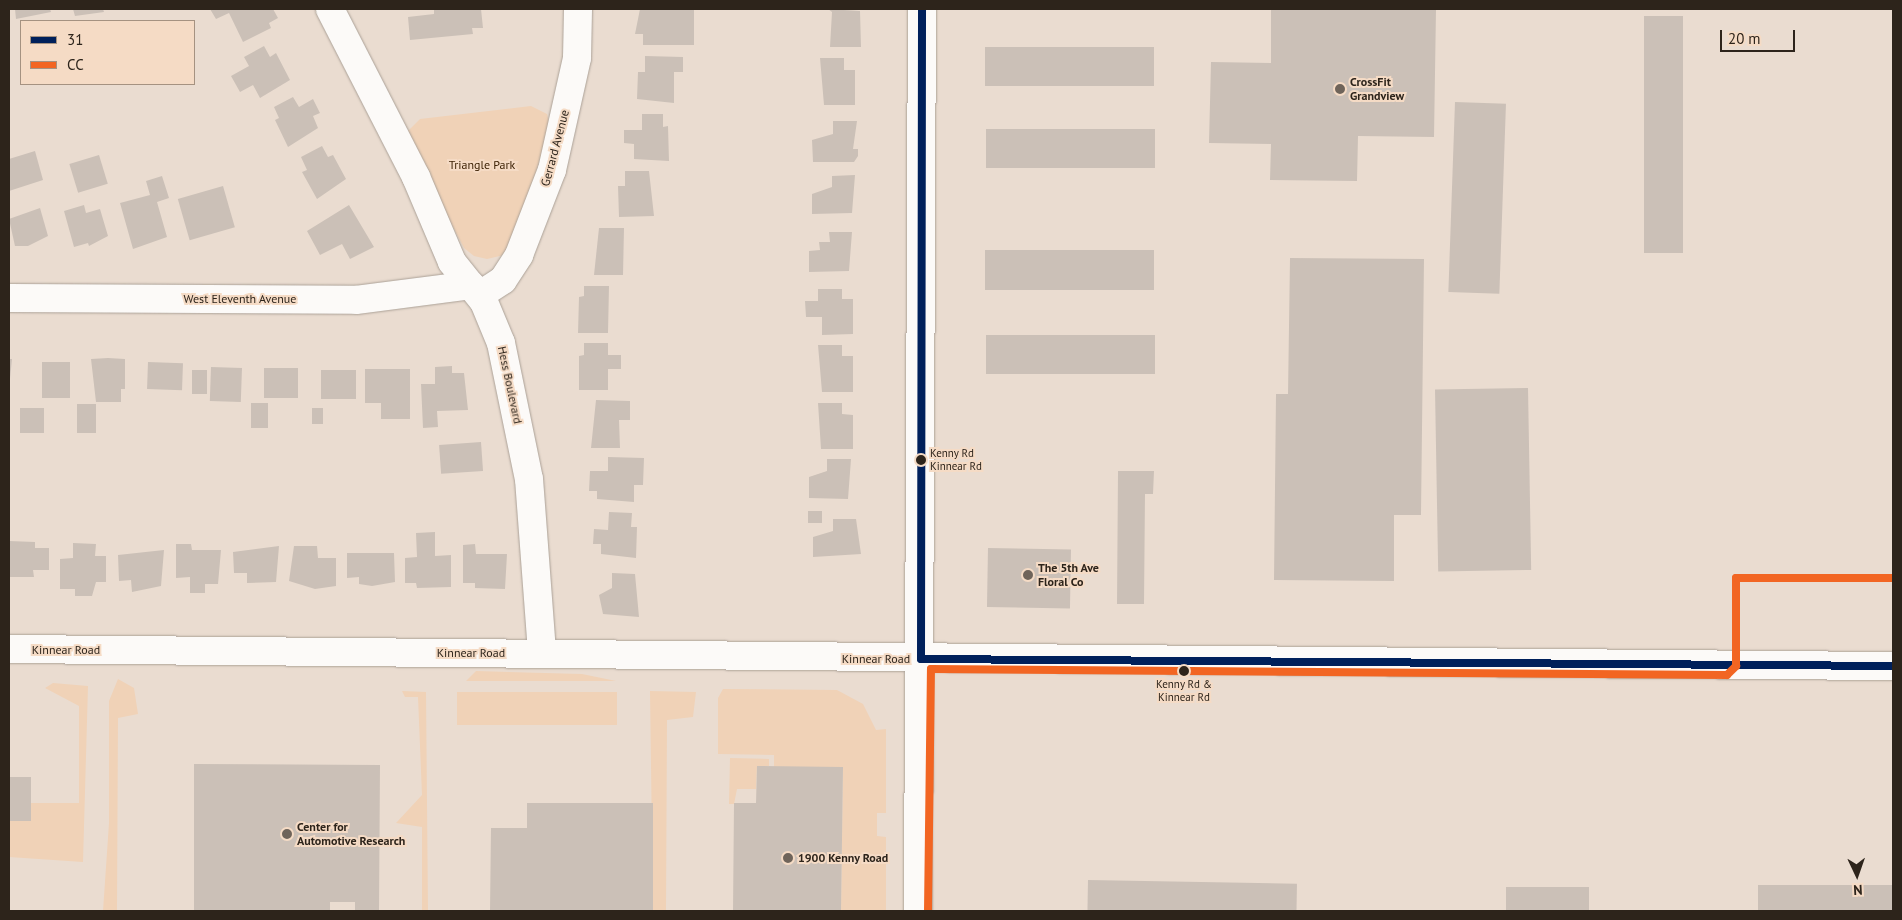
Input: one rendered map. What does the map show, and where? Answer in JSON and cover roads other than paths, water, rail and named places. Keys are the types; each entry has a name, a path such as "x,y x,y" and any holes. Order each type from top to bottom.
{"street":[{"name":"Hess Boulevard","path":"330,9 416,177 452,262 475,290 501,342 523,443 542,653"},
{"name":"Gerrard Avenue","path":"475,290 503,280 519,255 552,170 577,58 578,9"},
{"path":"918,911 922,9"},
{"name":"West Eleventh Avenue","path":"9,298 356,300 475,290"},
{"name":"Kinnear Road","path":"9,649 542,653 920,659 1893,666"}],"place":[{"name":"CrossFit Grandview","path":"1340,89"},
{"name":"Kenny Rd Kinnear Rd","path":"921,460"},
{"name":"The 5th Ave Floral Co","path":"1028,575"},
{"name":"Kenny Rd & Kinnear Rd","path":"1184,671"},
{"name":"Center for Automotive Research","path":"287,834"},
{"name":"1900 Kenny Road","path":"788,858"}],"park label":[{"name":"Triangle Park","path":"482,165"}]}
